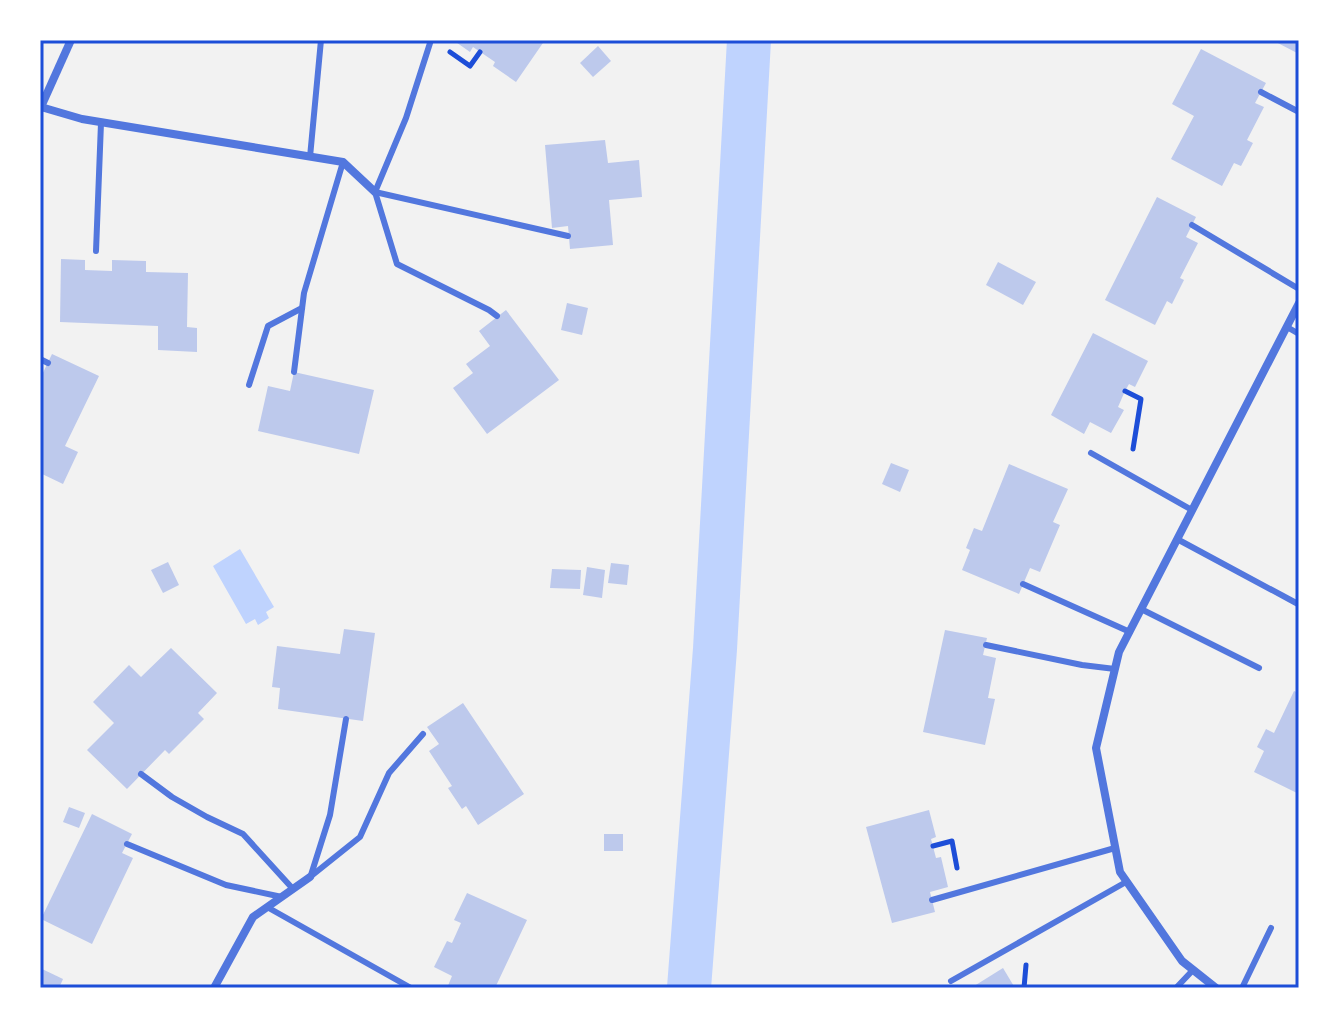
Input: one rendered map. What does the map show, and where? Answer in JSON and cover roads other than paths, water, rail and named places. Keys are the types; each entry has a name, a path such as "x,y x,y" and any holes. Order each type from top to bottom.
{"street":[{"path":"71,40 44,86 40,108 101,123 343,162 375,192"},
{"path":"1216,988 1182,961 1120,872 1096,748 1119,652 1299,303"},
{"path":"214,988 253,917 310,877"}],"lane":[{"path":"310,157 321,40"},
{"path":"431,40 406,118 375,192 397,264 497,316"},
{"path":"1261,92 1299,112"},
{"path":"96,251 101,123"},
{"path":"294,372 304,293 343,162"},
{"path":"375,192 568,236"},
{"path":"1192,225 1299,289"},
{"path":"249,385 268,326 302,308"},
{"path":"1287,327 1299,334"},
{"path":"40,359 48,363"},
{"path":"1091,453 1192,510"},
{"path":"1177,539 1298,604"},
{"path":"1023,584 1130,632"},
{"path":"1141,609 1259,668"},
{"path":"986,645 1115,669"},
{"path":"310,877 330,815 346,719"},
{"path":"310,877 360,837 389,773 423,734"},
{"path":"141,774 172,797 243,834 293,889"},
{"path":"127,844 226,885 282,897"},
{"path":"932,900 1115,848"},
{"path":"951,981 1126,882"},
{"path":"267,907 411,988"},
{"path":"1242,988 1271,928"},
{"path":"1176,988 1193,970"}],"water":[{"path":"240,549 274,607 266,612 269,618 258,625 255,619 246,624 213,566"}],"waterway":[{"path":"689,988 715,649 749,40"}]}
